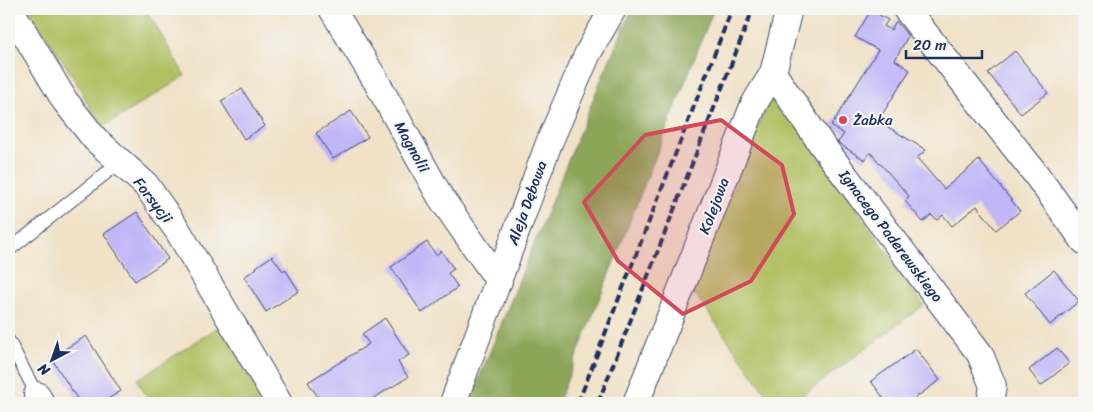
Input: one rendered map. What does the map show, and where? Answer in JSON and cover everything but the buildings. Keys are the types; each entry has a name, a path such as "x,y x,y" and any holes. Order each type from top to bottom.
{"street":[{"name":"Forsycji","path":"10,9 65,101 95,139 146,185 178,231 280,403"},
{"name":"Magnolii","path":"332,9 376,82 440,198 499,281"},
{"name":"Aleja Dębowa","path":"453,403 549,143 588,53 613,9"},
{"name":"Kolejowa","path":"636,403 754,104 773,73 789,9"},
{"path":"906,9 1036,173 1084,241"},
{"name":"Ignacego Paderewskiego","path":"773,73 822,144 980,354 993,386 990,403"}],"lane":[{"path":"9,250 120,162"},
{"path":"9,342 39,399"}],"path":[{"path":"1066,9 1084,9"}],"highlighted area":[{"path":"721,120 782,165 794,214 751,281 683,314 618,261 584,202 645,135"}],"green space":[{"path":"29,9 146,9 185,76 100,129 80,88"},
{"path":"632,9 714,9 558,403 469,403 601,80"},
{"path":"773,90 924,305 792,403 773,403 692,290"},
{"path":"223,324 264,403 151,403 137,380"}],"railway":[{"path":"578,403 732,9"},
{"path":"598,403 753,9"}],"place":[{"name":"Żabka","path":"843,120"}]}
